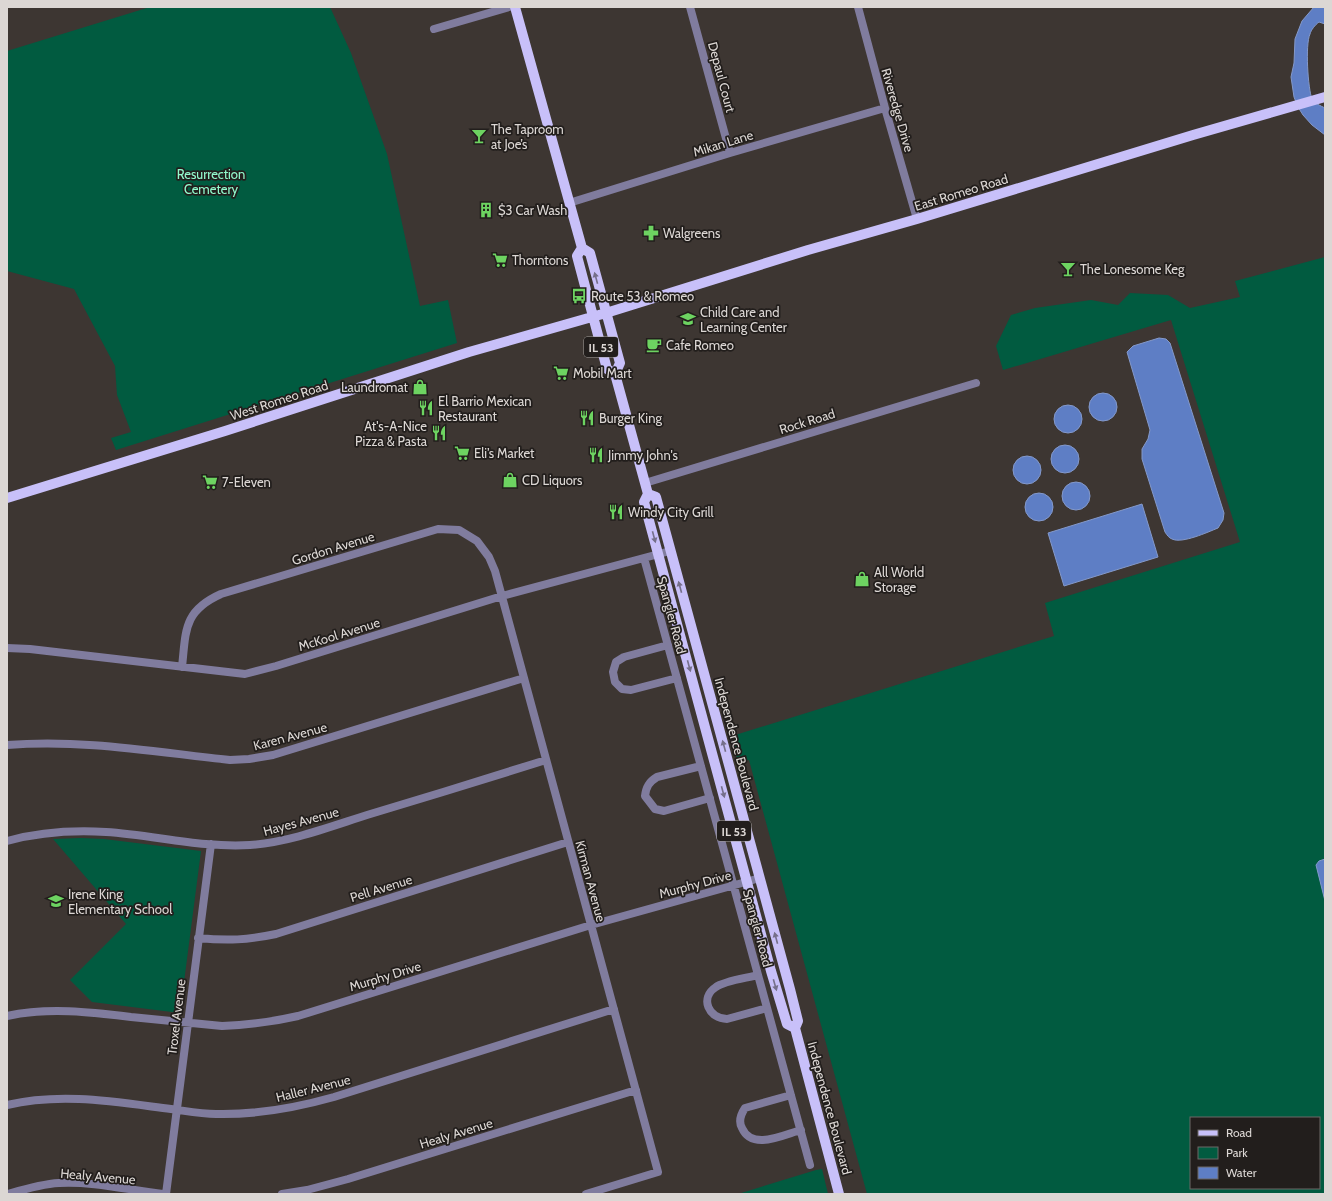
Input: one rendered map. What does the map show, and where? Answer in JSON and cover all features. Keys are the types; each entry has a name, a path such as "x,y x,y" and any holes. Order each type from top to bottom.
{"main road":[{"name":"Independence Boulevard","path":"515,7 582,248 590,253 620,363 615,374"},
{"name":"East Romeo Road","path":"606,313 808,250 917,219 1193,135 1325,97"},
{"name":"Independence Boulevard","path":"582,248 577,256 608,369 615,374 648,494 644,502 747,882 787,1024 794,1028 840,1194"},
{"name":"West Romeo Road","path":"7,498 225,431 469,352 606,313"},
{"name":"Independence Boulevard","path":"648,494 656,497 798,1021 794,1028"}],"street":[{"path":"434,29 509,7"},
{"name":"Depaul Court","path":"690,7 730,153"},
{"name":"Riveredge Drive","path":"858,7 917,219"},
{"name":"Mikan Lane","path":"569,203 730,153 885,108"},
{"name":"Rock Road","path":"645,483 976,383"},
{"name":"Gordon Avenue","path":"182,667 185,635 188,623 196,610 211,598 438,529 459,530 478,541 490,557 502,596"},
{"name":"McKool Avenue","path":"7,648 30,649 245,674 502,596 670,551"},
{"name":"Spangler Road","path":"644,558 810,1165"},
{"name":"Kirman Avenue","path":"502,596 658,1172 586,1194"},
{"path":"668,645 624,657 616,662 612,672 615,682 622,689 631,690 677,678"},
{"name":"Karen Avenue","path":"7,745 46,743 88,744 230,760 262,758 524,678"},
{"name":"Hayes Avenue","path":"7,841 50,832 106,832 211,844 250,845 282,840 546,760"},
{"path":"701,766 656,777 646,788 645,796 655,809 664,811 710,798"},
{"name":"Pell Avenue","path":"198,938 222,940 250,939 276,934 568,842"},
{"name":"Troxel Avenue","path":"166,1194 211,844"},
{"name":"Murphy Drive","path":"7,1016 29,1012 52,1011 86,1012 222,1026 243,1026 270,1022 285,1019 591,925 760,878"},
{"path":"758,975 715,987 708,998 708,1006 712,1013 723,1019 767,1008"},
{"name":"Haller Avenue","path":"7,1105 34,1100 67,1098 215,1114 275,1111 304,1105 614,1008"},
{"name":"Healy Avenue","path":"282,1194 315,1188 348,1179 636,1090"},
{"path":"791,1095 745,1108 741,1114 740,1125 746,1136 751,1139 759,1140 800,1130"},
{"name":"Healy Avenue","path":"8,1194 32,1187 60,1183 100,1186 162,1194"}],"green space":[{"name":"Resurrection Cemetery","path":"150,7 330,7 351,53 387,154 420,306 448,300 457,343 116,450 111,438 131,432 117,395 115,366 74,289 7,271 7,51"},
{"path":"1325,257 1325,1194 867,1194 749,760 738,763 732,736 1054,636 1045,603 1240,542 1171,320 1003,370 996,346 1011,315 1035,308 1091,300 1118,305 1130,293 1168,295 1190,308 1240,297 1235,281"},
{"path":"53,839 104,839 201,851 180,1013 92,1002 70,980 126,924"},
{"path":"822,1169 828,1194 738,1194 816,1170"}],"water":[{"path":"1314,7 1325,7 1325,24 1319,22 1311,31 1308,40 1308,77 1312,99 1325,108 1325,135 1312,125 1298,107 1294,97 1291,77 1294,63 1295,39 1302,21"},
{"path":"1159,338 1166,339 1170,343 1224,513 1223,520 1218,528 1195,537 1182,540 1171,539 1165,532 1142,459 1142,449 1148,439 1150,430 1127,352 1133,346"},
{"path":"1103,393 1113,397 1117,407 1113,417 1103,421 1093,417 1089,407 1093,397"},
{"path":"1068,405 1078,409 1082,419 1078,429 1068,433 1058,429 1054,419 1058,409"},
{"path":"1065,445 1075,449 1079,459 1075,469 1065,473 1055,469 1051,459 1055,449"},
{"path":"1027,456 1037,460 1041,470 1037,480 1027,484 1017,480 1013,470 1017,460"},
{"path":"1076,482 1086,486 1090,496 1086,506 1076,510 1066,506 1062,496 1066,486"},
{"path":"1039,493 1049,497 1053,507 1049,517 1039,521 1029,517 1025,507 1029,497"},
{"path":"1142,504 1158,557 1064,586 1048,533"},
{"path":"1325,859 1325,901 1316,865 1319,861"}],"place":[{"name":"The Taproom at Joe’s","path":"479,136"},
{"name":"$3 Car Wash","path":"486,210"},
{"name":"Walgreens","path":"651,233"},
{"name":"Thorntons","path":"500,260"},
{"name":"The Lonesome Keg","path":"1068,269"},
{"name":"Route 53 & Romeo","path":"579,296"},
{"name":"Child Care and Learning Center","path":"688,319"},
{"name":"Cafe Romeo","path":"654,345"},
{"name":"Mobil Mart","path":"561,373"},
{"name":"Laundromat","path":"420,387"},
{"name":"El Barrio Mexican Restaurant","path":"426,408"},
{"name":"Burger King","path":"587,418"},
{"name":"At's-A-Nice Pizza & Pasta","path":"439,433"},
{"name":"Eli’s Market","path":"462,453"},
{"name":"Jimmy John's","path":"596,455"},
{"name":"CD Liquors","path":"510,480"},
{"name":"7-Eleven","path":"210,482"},
{"name":"Windy City Grill","path":"616,512"},
{"name":"All World Storage","path":"862,579"},
{"name":"Irene King Elementary School","path":"56,901"}]}
